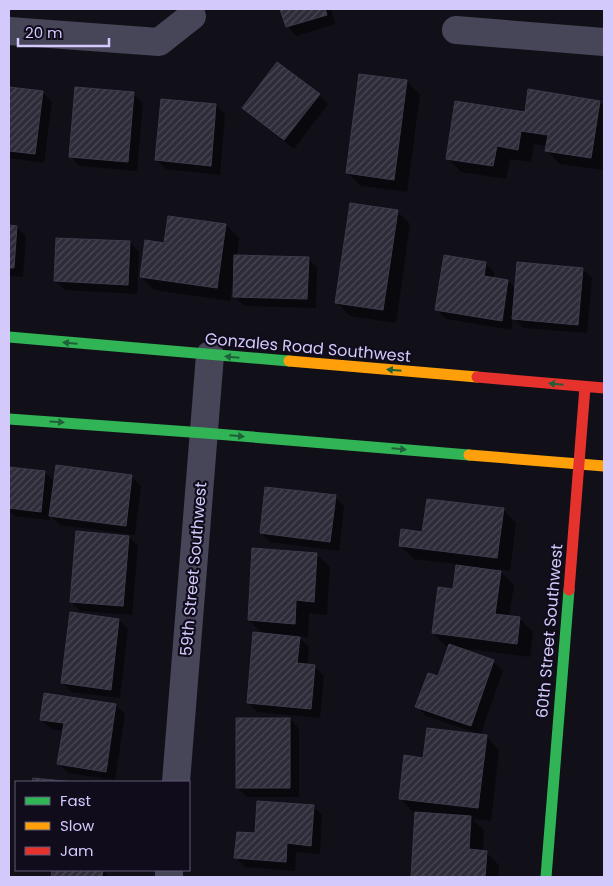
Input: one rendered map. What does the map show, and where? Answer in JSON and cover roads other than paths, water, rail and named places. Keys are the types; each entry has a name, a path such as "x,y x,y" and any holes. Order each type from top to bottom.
{"street":[{"path":"9,31 159,42 192,16"},
{"path":"456,30 604,42"},
{"name":"Gonzales Road Southwest","path":"9,337 604,388"},
{"name":"59th Street Southwest","path":"176,781 210,355"},
{"name":"60th Street Southwest","path":"546,877 585,387"},
{"path":"9,419 604,466"}]}
